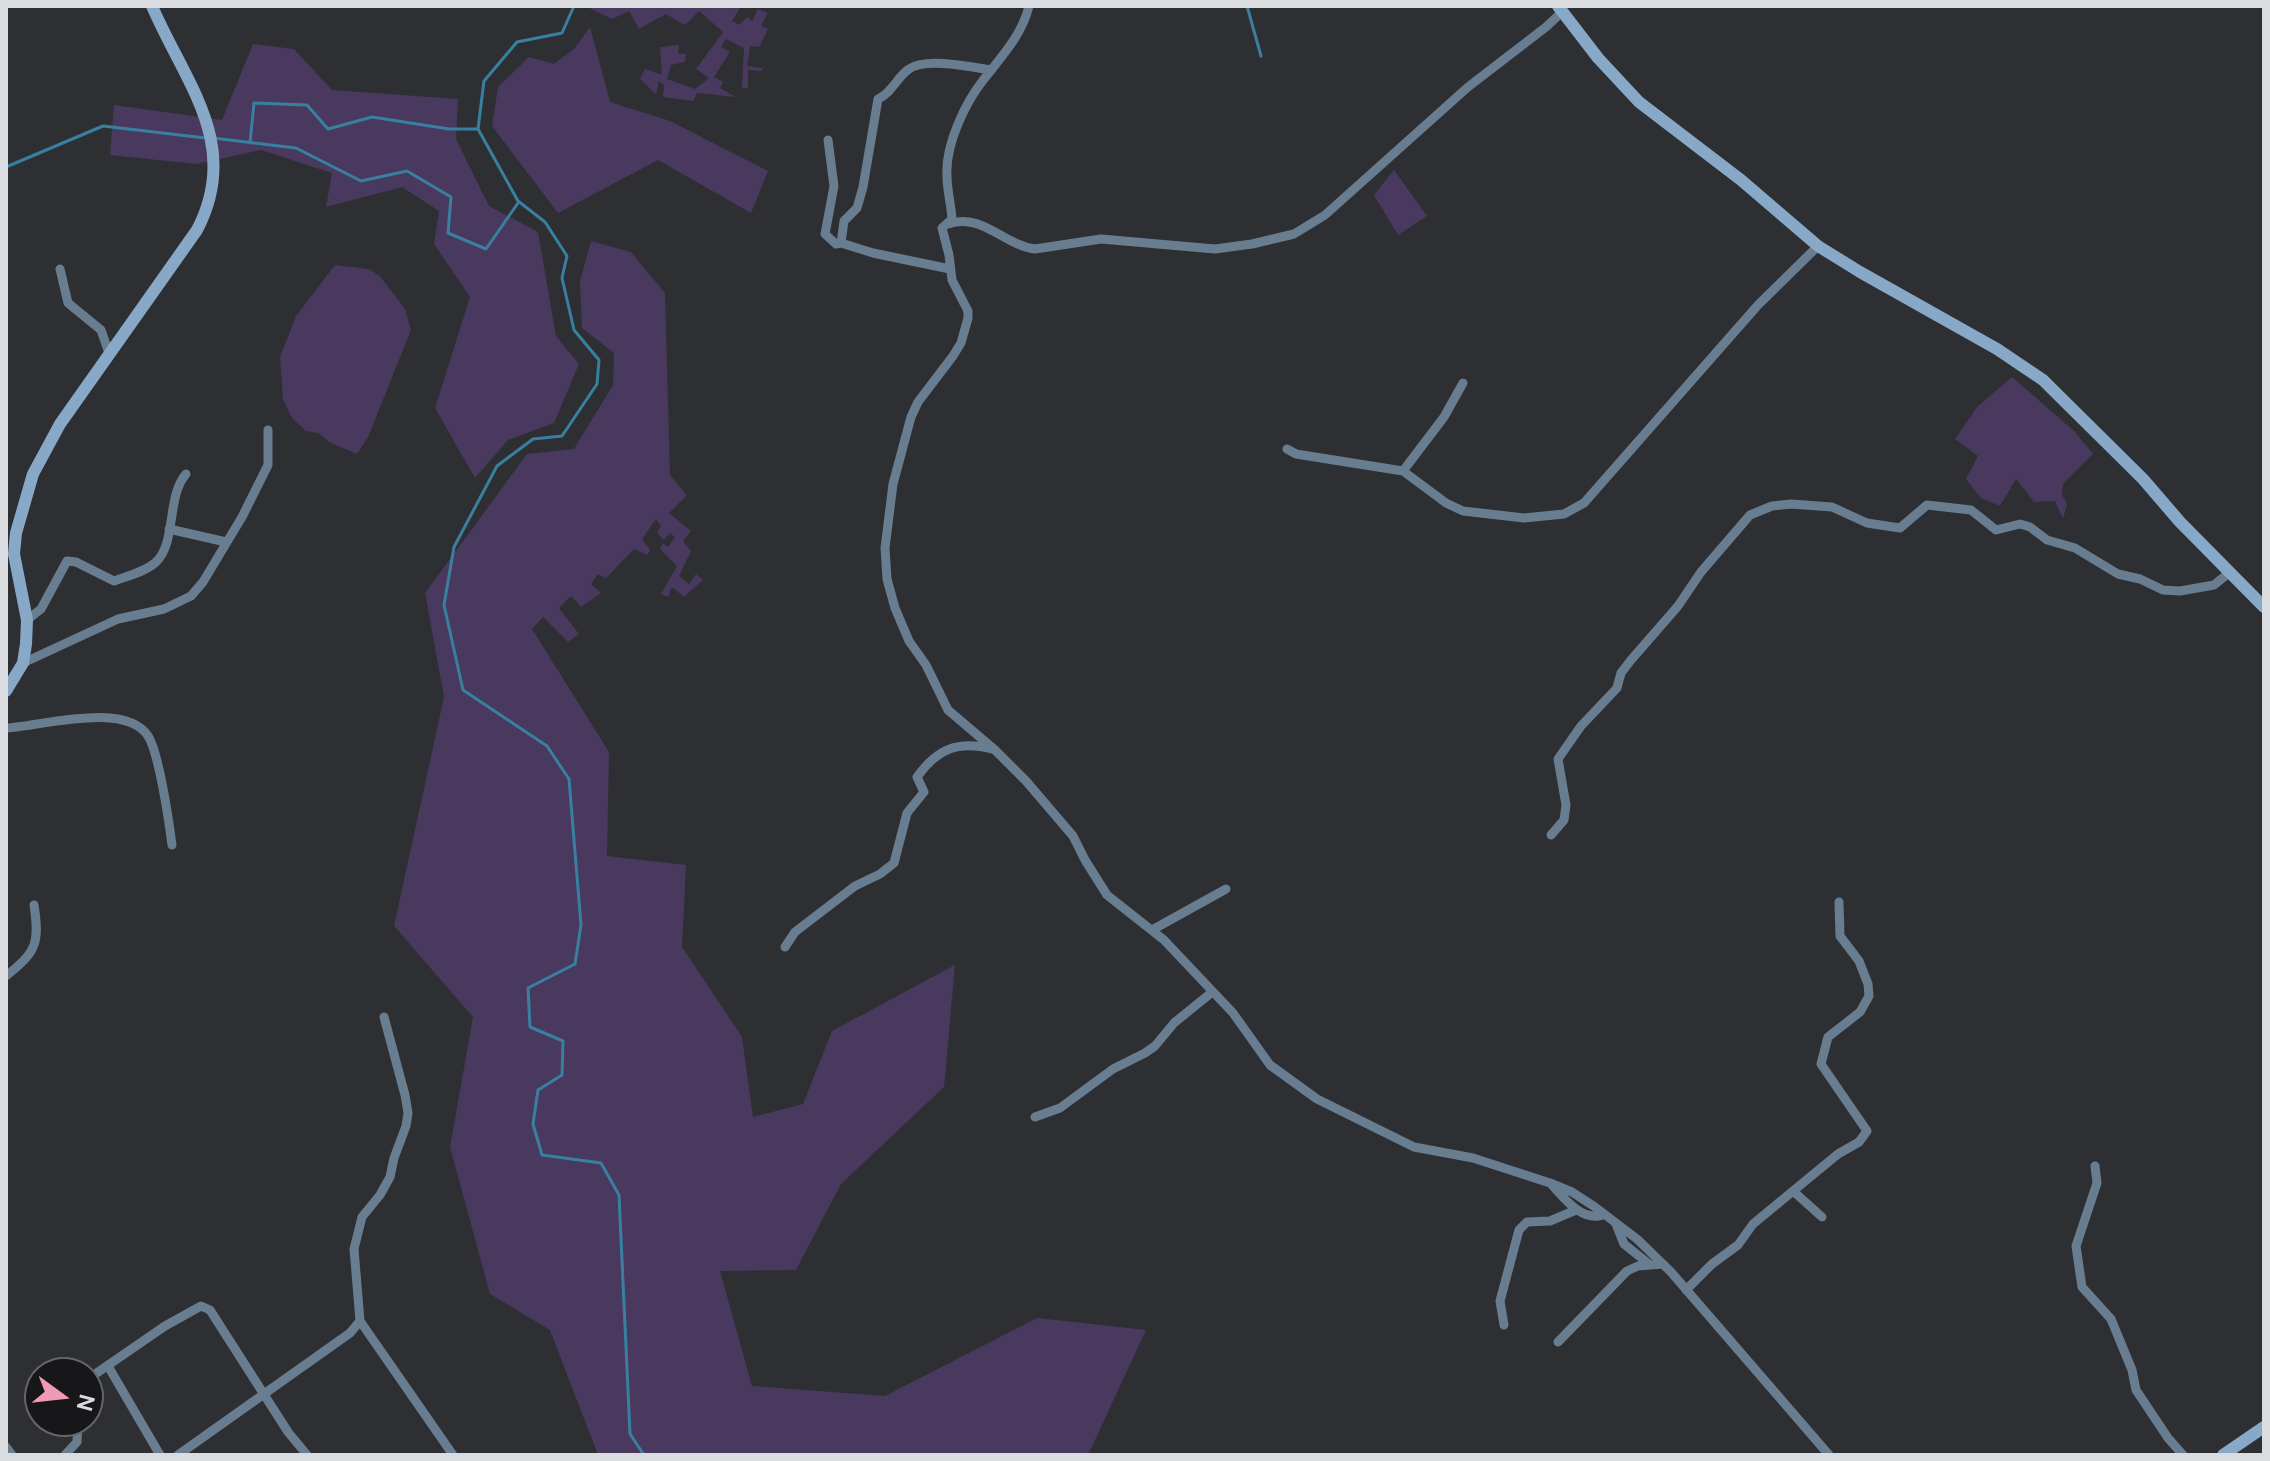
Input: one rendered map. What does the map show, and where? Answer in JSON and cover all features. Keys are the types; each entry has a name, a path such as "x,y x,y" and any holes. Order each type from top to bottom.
{"main road":[{"path":"6,691 23,663 27,620 14,554 16,533 33,474 60,424 197,230 209,208 214,147 206,118 152,6"},
{"path":"1560,9 1598,58 1639,102 1741,180 1818,246 1997,349 2043,380 2143,479 2180,522 2264,607"},
{"path":"2223,1455 2264,1427"}],"street":[{"path":"942,228 952,219 946,173 950,145 980,83 1021,30 1029,6"},
{"path":"942,228 951,222 966,220 1026,248 1035,249 1101,239 1215,249 1294,234 1325,215 1468,87 1546,27 1560,9"},
{"path":"841,243 844,221 857,208 863,187 878,99 887,95 907,70 915,65 951,64 991,70"},
{"path":"828,140 834,186 825,234 836,244 950,269"},
{"path":"942,228 952,280 968,311 966,329 953,356 918,402 911,417 893,484 886,566 890,593 901,623 935,681 943,703 995,750 1073,836 1089,869 1107,895 1152,930 1233,1013 1270,1065 1317,1099 1414,1147 1473,1158 1572,1192 1637,1239 1663,1264 1829,1455"},
{"path":"1287,449 1296,454 1403,471 1446,503 1463,511 1524,518 1564,514 1591,496 1758,305 1818,246"},
{"path":"60,269 68,303 101,330 109,353"},
{"path":"1403,471 1444,417 1463,383"},
{"path":"23,663 118,619 164,609 184,601 203,582 242,517 268,465 268,430"},
{"path":"27,620 41,609 67,561 76,562 114,581 148,568 159,560 169,529 175,494 186,474"},
{"path":"1551,835 1564,820 1566,805 1558,759 1581,726 1617,688 1621,673 1678,606 1709,562 1757,510 1791,504 1832,507 1867,523 1900,528 1927,505 1971,510 1996,530 2020,524 2030,527 2047,540 2075,548 2118,574 2140,579 2163,590 2180,591 2214,585 2230,572"},
{"path":"169,529 226,542"},
{"path":"6,728 96,717 129,720 140,726 153,747 172,845"},
{"path":"785,947 795,932 855,886 894,863 907,813 924,792 917,777 925,766 937,755 959,745 971,744 995,750"},
{"path":"1152,930 1226,889"},
{"path":"1686,1290 1712,1264 1738,1245 1753,1224 1838,1154 1859,1142 1867,1131 1821,1064 1828,1037 1860,1012 1869,996 1859,961 1840,936 1839,902"},
{"path":"6,976 28,958 37,942 34,905"},
{"path":"1035,1117 1060,1108 1113,1069 1155,1046 1174,1023 1211,993"},
{"path":"384,1017 408,1113 390,1177 362,1217 354,1249 360,1321 453,1455"},
{"path":"2095,1166 2097,1183 2076,1246 2082,1287 2111,1319 2132,1370 2136,1390 2183,1455"},
{"path":"1550,1183 1576,1210 1596,1217 1603,1215"},
{"path":"1793,1191 1822,1217"},
{"path":"1504,1325 1500,1301 1519,1230 1527,1222 1550,1221 1576,1210"},
{"path":"1616,1224 1624,1244 1649,1264"},
{"path":"1558,1342 1627,1271 1638,1266 1663,1264"},
{"path":"104,1369 165,1326 201,1306 210,1310 307,1455"},
{"path":"178,1455 350,1333 360,1321"},
{"path":"108,1366 160,1455"},
{"path":"65,1455 77,1442 77,1437"},
{"path":"6,1447 12,1455"}],"shaded area":[{"path":"591,6 741,6 732,21 739,25 747,17 752,21 758,9 768,13 761,26 768,29 759,47 750,46 747,66 762,68 762,71 748,70 748,88 742,88 744,48 726,39 721,47 730,52 714,77 723,82 720,88 736,97 697,93 693,101 663,97 664,85 659,81 656,94 640,79 645,69 662,75 660,47 679,45 678,54 686,54 685,62 671,65 667,79 695,89 709,78 696,69 723,32 699,11 685,25 666,14 639,29 629,11 612,19 591,9"},
{"path":"590,27 610,102 670,121 768,171 751,213 658,160 558,213 492,126 498,87 529,57 554,64 575,48"},
{"path":"253,44 294,49 332,90 458,99 456,139 489,206 538,232 556,336 579,364 554,423 508,440 475,478 435,408 470,297 434,244 439,211 402,187 326,207 332,173 261,150 196,164 110,155 114,105 222,120"},
{"path":"1394,170 1427,216 1398,235 1374,195"},
{"path":"591,241 631,252 665,293 670,475 687,495 669,513 691,531 683,541 691,551 679,576 689,584 696,574 703,580 684,597 672,587 668,597 661,594 677,566 660,549 663,543 668,547 675,537 670,533 664,540 657,533 661,526 656,519 642,539 650,550 647,555 634,549 606,578 598,574 591,584 601,593 581,607 571,596 559,608 579,634 568,642 543,617 532,629 609,752 607,856 686,865 682,947 742,1037 753,1117 803,1104 832,1031 955,965 944,1087 841,1184 796,1270 720,1271 752,1386 885,1396 1037,1318 1146,1330 1088,1455 598,1455 550,1330 490,1294 450,1147 473,1017 394,926 444,697 425,593 527,454 574,449 613,385 614,353 582,328 580,281"},
{"path":"335,265 369,269 380,276 405,309 411,330 368,437 357,454 329,442 318,433 306,431 292,418 283,399 280,357 296,316"},
{"path":"2012,377 2074,431 2093,454 2063,484 2062,495 2067,504 2063,519 2055,501 2034,502 2016,479 2000,506 1981,498 1966,479 1978,456 1955,439 1978,406"}],"waterway":[{"path":"574,6 562,33 517,42 484,81 478,129 518,201 545,222 567,256 562,278 574,330 599,360 597,384 562,436 533,439 497,466 454,547 444,605 463,690 547,746 569,779 581,925 575,964 528,988 530,1027 563,1041 562,1075 538,1090 533,1124 542,1155 601,1163 619,1195 630,1434 644,1455"},
{"path":"1247,6 1261,56"},
{"path":"250,143 254,103 307,105 328,129 372,117 449,129 478,129"},
{"path":"6,167 103,126 205,138"},
{"path":"213,138 296,148 361,181 407,171 451,197 448,233 486,249 518,203"}]}
